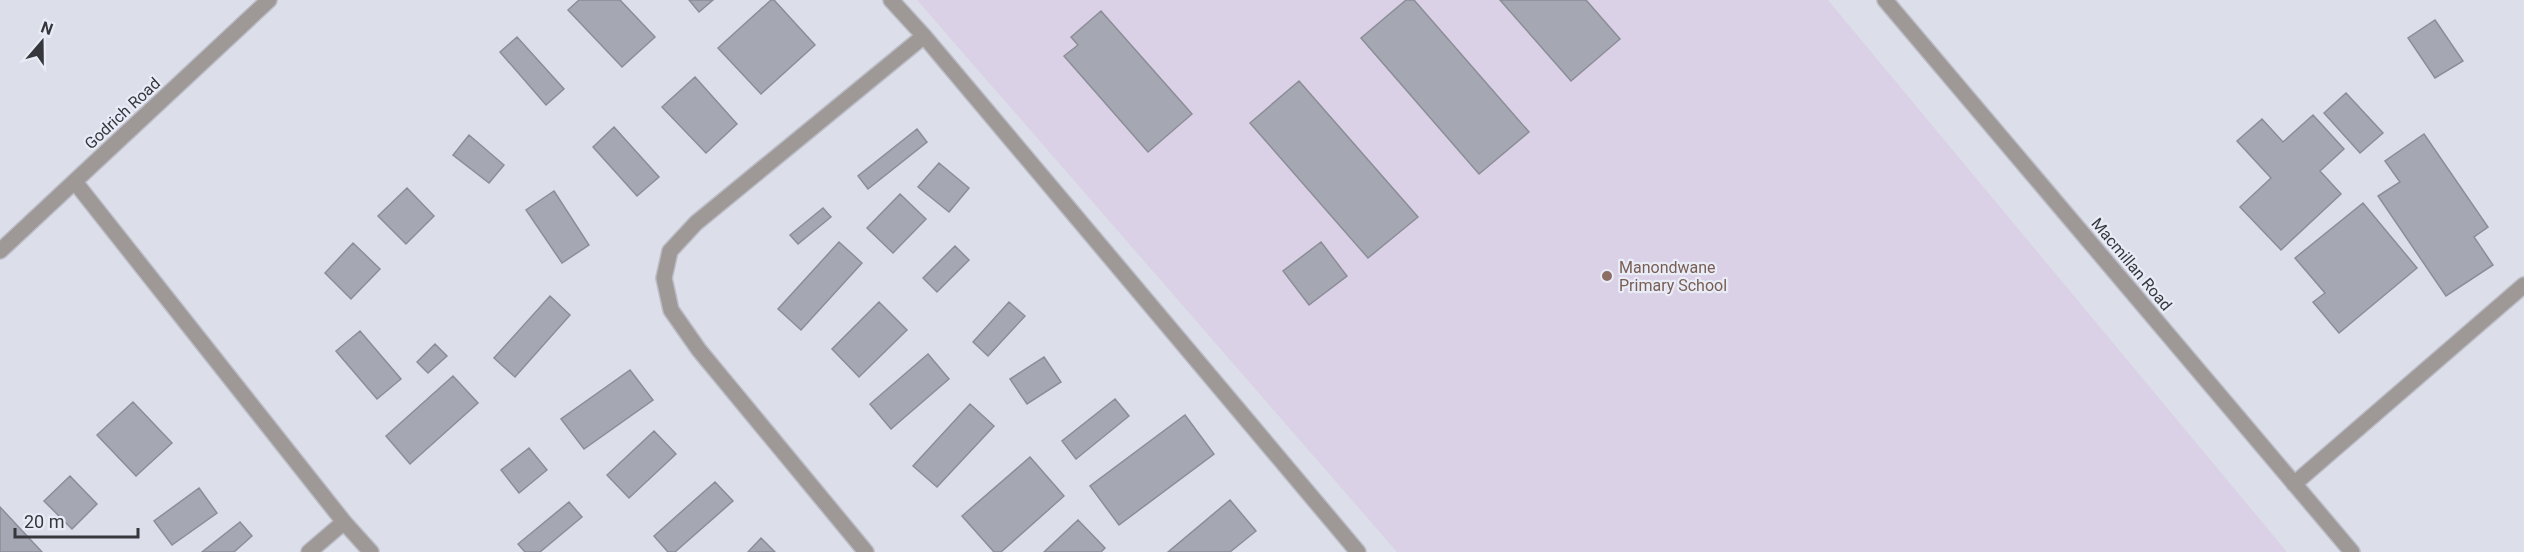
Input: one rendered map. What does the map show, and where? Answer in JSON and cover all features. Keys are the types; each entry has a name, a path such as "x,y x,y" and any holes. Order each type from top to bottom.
{"street":[{"name":"Godrich Road","path":"0,251 269,0"},
{"path":"891,0 924,36 1358,552"},
{"name":"Macmillan Road","path":"1885,0 2352,552"},
{"path":"867,552 699,350 671,310 664,278 670,252 696,223 924,36"},
{"path":"75,182 344,522 371,552"},
{"path":"2294,483 2524,285"},
{"path":"309,552 344,522"}],"shaded area":[{"name":"Manondwane Primary School","path":"917,0 1828,0 2287,552 1397,552"}],"building":[{"path":"579,0 620,0 655,37 622,67 568,10"},
{"path":"689,0 713,0 699,12"},
{"path":"771,0 774,0 815,45 761,94 718,48"},
{"path":"1406,0 1414,0 1529,132 1479,174 1361,38"},
{"path":"1500,0 1586,0 1620,39 1571,81"},
{"path":"1101,11 1192,114 1148,152 1064,56 1078,45 1071,37"},
{"path":"2435,20 2463,61 2435,78 2408,38"},
{"path":"517,37 564,89 546,105 500,52"},
{"path":"695,77 737,124 706,153 662,107"},
{"path":"1299,81 1418,217 1368,258 1250,123"},
{"path":"2346,93 2383,133 2360,153 2324,113"},
{"path":"2313,115 2344,149 2320,171 2341,194 2281,250 2240,207 2271,178 2237,141 2262,119 2283,142"},
{"path":"614,127 659,177 637,196 593,147"},
{"path":"917,129 927,142 868,189 858,176"},
{"path":"2424,134 2488,227 2474,237 2493,265 2446,296 2378,196 2400,182 2385,161"},
{"path":"469,135 504,165 489,183 453,155"},
{"path":"939,163 969,188 949,212 918,187"},
{"path":"407,188 434,216 406,244 378,216"},
{"path":"554,191 589,245 562,263 526,210"},
{"path":"900,194 926,219 893,253 867,228"},
{"path":"2363,203 2417,268 2339,333 2313,302 2325,293 2295,258"},
{"path":"823,208 831,217 798,244 790,235"},
{"path":"839,242 862,263 801,330 778,309"},
{"path":"1321,242 1347,276 1309,305 1283,271"},
{"path":"353,243 380,269 351,299 325,273"},
{"path":"955,246 969,260 937,292 923,278"},
{"path":"550,296 570,315 515,377 494,358"},
{"path":"879,302 907,330 859,377 832,349"},
{"path":"1009,302 1025,316 988,356 973,342"},
{"path":"360,331 401,379 377,399 336,351"},
{"path":"435,344 447,356 428,373 417,362"},
{"path":"928,354 949,379 891,429 870,404"},
{"path":"1044,357 1061,382 1027,404 1010,379"},
{"path":"630,370 653,400 584,449 561,419"},
{"path":"453,376 478,403 410,464 386,436"},
{"path":"1115,399 1129,416 1076,459 1062,441"},
{"path":"133,402 172,443 136,476 97,435"},
{"path":"970,404 994,426 937,487 913,466"},
{"path":"1185,415 1214,454 1119,525 1090,486"},
{"path":"654,431 676,454 629,498 607,475"},
{"path":"529,448 547,470 519,493 501,470"},
{"path":"1030,457 1064,496 1001,552 994,552 962,516"},
{"path":"70,476 97,504 72,529 44,501"},
{"path":"715,482 733,501 675,552 668,552 654,536"},
{"path":"199,488 217,513 172,545 154,521"},
{"path":"1230,500 1256,531 1230,552 1168,552"},
{"path":"569,502 582,517 540,552 525,552 518,544"},
{"path":"0,507 42,552 0,552"},
{"path":"1078,520 1105,548 1101,552 1044,552"},
{"path":"240,522 252,536 234,552 202,552"},
{"path":"761,538 775,552 748,552"}],"place":[{"name":"Manondwane Primary School","path":"1607,276"}]}
